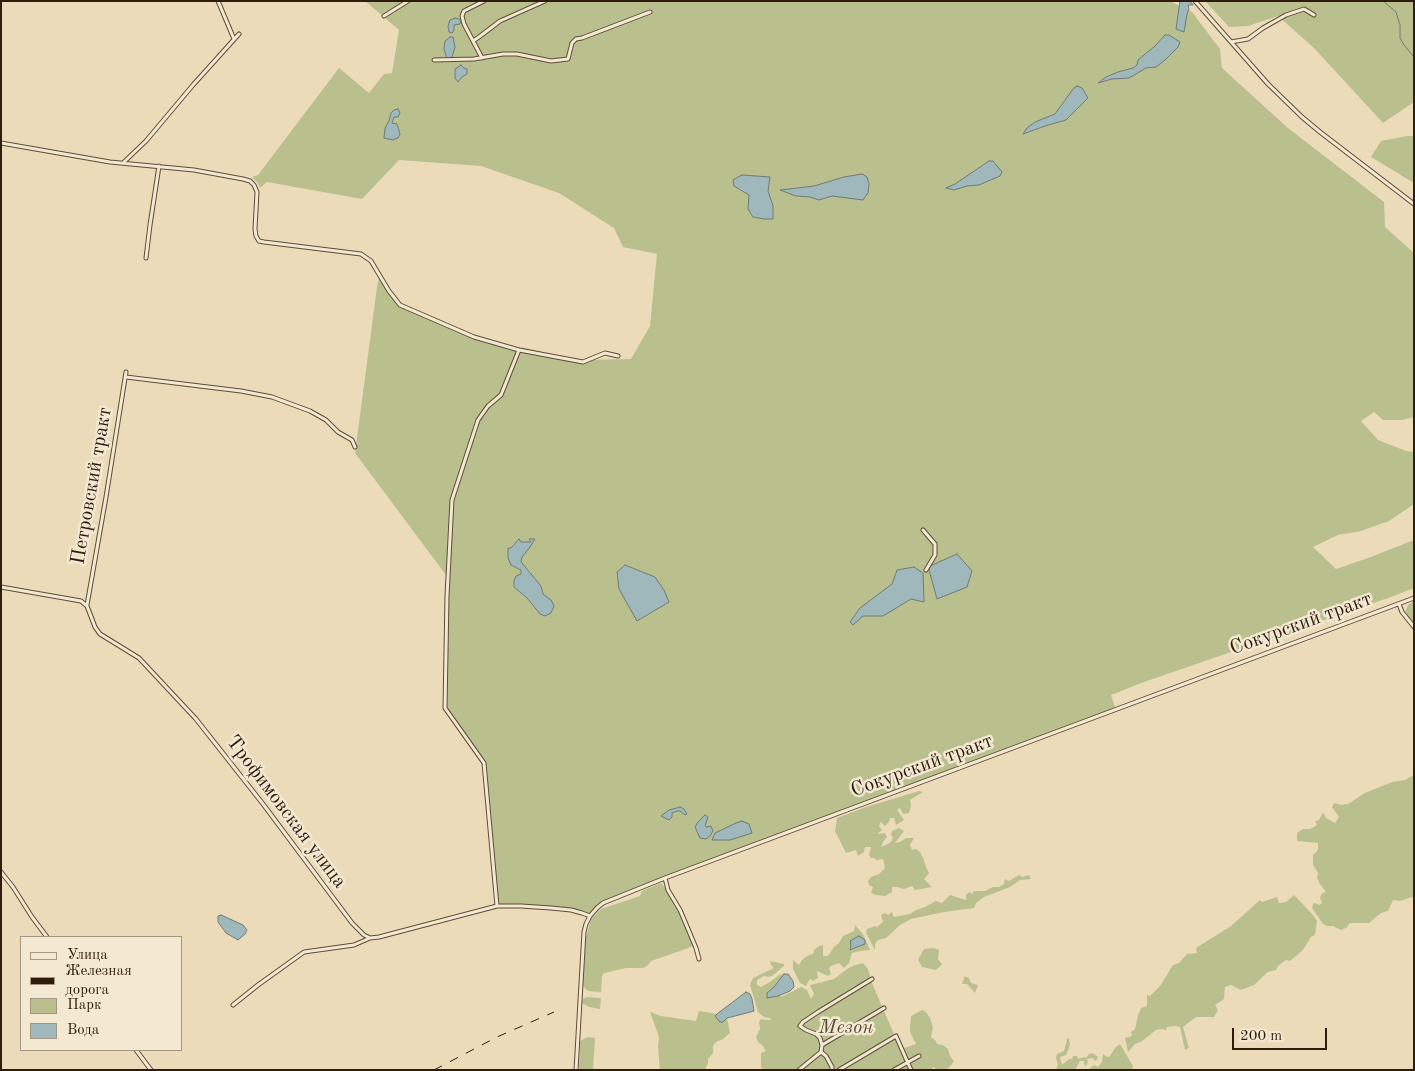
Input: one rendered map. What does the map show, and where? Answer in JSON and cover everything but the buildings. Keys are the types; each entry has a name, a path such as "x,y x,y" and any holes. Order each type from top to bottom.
{"street":[{"path":"218,1 234,39"},
{"path":"384,16 408,1"},
{"path":"482,58 464,24 462,16 464,11 484,1"},
{"path":"473,41 500,21 545,1"},
{"path":"1195,1 1268,84 1316,129 1414,204"},
{"path":"1231,42 1248,39 1286,15 1304,9 1314,15"},
{"path":"434,60 474,60 503,54 517,54 551,61 568,59 572,43 576,39 650,12"},
{"path":"123,163 146,141 239,34"},
{"path":"1,143 95,160 194,170 250,182 254,185 257,192 255,229 259,241 362,254 371,261 400,305 474,337 520,350 583,362 605,353 618,356"},
{"path":"146,258 159,166"},
{"path":"497,906 484,763 445,708 447,596 452,500 478,420 488,406 501,395 520,350"},
{"name":"Петровский тракт","path":"87,606 126,372"},
{"path":"126,377 241,391 281,400 310,411 326,420 338,432 352,440 355,447"},
{"path":"923,530 935,544 935,555 926,570"},
{"path":"1,587 80,601 87,606"},
{"name":"Сокурский тракт","path":"590,916 597,908 611,899 665,878 1414,598"},
{"path":"1399,604 1402,612 1414,627"},
{"name":"Трофимовская улица","path":"87,606 95,627 100,634 139,658 196,719 263,804 352,923 364,936 370,938"},
{"path":"1,872 46,936"},
{"path":"665,878 668,890 680,910 699,958"},
{"path":"233,1005 304,952 354,945 370,938 497,906 571,910 590,916 586,924 583,949 576,1070"},
{"path":"799,1070 821,1052 822,1045 820,1038 816,1034 800,1026 803,1022 872,979"},
{"path":"822,1045 884,1008"},
{"path":"839,1070 896,1036 911,1070"},
{"path":"137,1051 151,1070"},
{"path":"821,1052 826,1056 832,1066 832,1070"},
{"path":"894,1070 919,1056"}],"green space":[{"path":"365,1 1170,1 1192,12 1220,49 1222,68 1288,128 1384,202 1385,227 1414,253 1414,417 1402,420 1383,420 1374,412 1361,421 1378,440 1406,451 1414,452 1414,504 1389,521 1361,531 1338,535 1313,547 1336,569 1414,540 1414,588 1111,695 1116,710 603,903 590,916 551,908 497,906 484,763 445,708 448,575 446,575 355,453 379,278 381,277 400,305 474,337 520,350 521,347 579,360 631,359 650,326 657,254 623,247 614,228 559,193 481,166 399,160 362,199 267,182 260,188 252,177 258,175 339,68 369,93 384,74 392,73 399,30"},
{"path":"1205,1 1414,1 1414,102 1383,123 1314,48 1278,16 1248,26 1229,27"},
{"path":"1414,136 1414,183 1371,157 1381,141"},
{"path":"1414,601 1414,624 1405,612 1408,605"},
{"path":"1414,775 1414,899 1412,897 1400,901 1393,900 1388,911 1381,913 1369,923 1350,923 1341,930 1323,924 1312,908 1315,903 1319,905 1322,903 1320,898 1322,893 1326,892 1317,878 1318,873 1313,865 1313,855 1318,850 1318,843 1297,841 1297,833 1317,825 1315,821 1319,820 1323,812 1326,818 1335,823 1339,817 1332,807 1334,803 1348,804 1365,793 1392,782 1405,780"},
{"path":"919,791 923,792 910,800 909,813 903,814 900,808 897,810 904,820 896,825 894,818 890,818 885,826 881,822 879,826 882,830 877,834 885,833 887,837 881,847 890,843 893,838 891,835 892,831 899,828 904,831 895,843 906,838 914,838 910,845 912,850 916,849 920,852 929,873 924,879 932,887 915,890 912,886 904,889 892,887 892,892 885,896 871,893 873,887 869,885 868,881 885,868 883,859 871,858 869,855 871,847 865,847 864,852 858,856 856,850 846,853 835,831 837,818"},
{"path":"1019,875 1023,877 1029,875 1031,879 1020,880 1010,887 984,897 976,903 974,908 911,919 900,925 886,938 878,940 875,944 875,950 866,933 867,929 877,927 883,922 881,915 885,913 888,915 892,912 894,917 910,914 936,901 942,903 950,895 966,900 966,895 969,892 972,894 974,891 985,891 993,887 999,887 1004,884 1005,879 1009,881"},
{"path":"661,883 681,913 694,946 651,961 643,968 626,968 604,973 602,976 601,992 588,991 583,986 586,937 591,919 601,909 640,896 642,891"},
{"path":"1294,895 1317,921 1315,935 1311,937 1303,950 1290,961 1286,960 1276,970 1268,972 1254,985 1241,990 1231,985 1225,987 1224,999 1215,1005 1218,1010 1214,1017 1196,1017 1183,1027 1189,1048 1185,1050 1180,1027 1175,1026 1167,1027 1166,1030 1156,1030 1141,1042 1135,1044 1128,1052 1125,1038 1132,1036 1131,1032 1135,1029 1141,1008 1147,1006 1147,995 1150,996 1160,986 1173,965 1179,963 1187,954 1197,953 1196,948 1231,926 1260,900 1262,902 1277,897 1279,903 1286,902"},
{"path":"855,925 863,934 870,950 852,953 849,963 844,968 839,963 831,966 829,968 831,974 828,976 817,971 818,978 813,981 810,979 806,986 800,983 793,969 793,960 799,965 807,956 813,954 814,950 823,945 823,956 828,956 843,936 854,931"},
{"path":"934,948 939,950 938,959 942,964 936,970 922,967 918,960 924,949"},
{"name":"Мезон","path":"770,961 784,964 784,966 772,976 764,976 757,980 757,985 761,987 779,975 784,974 777,982 772,996 781,997 801,987 807,990 811,999 814,994 810,985 834,979 847,969 863,963 868,969 896,1039 904,1048 916,1044 910,1032 911,1016 922,1010 930,1018 933,1027 931,1037 937,1044 943,1045 948,1049 954,1061 946,1070 937,1070 934,1067 932,1070 764,1070 761,1067 761,1053 766,1051 756,1037 760,1029 759,1022 761,1019 771,1020 758,1012 750,985 753,978 774,968"},
{"path":"965,976 969,978 971,983 978,985 975,993 967,984 962,984"},
{"path":"587,997 601,998 600,1009 589,1007 582,1003 583,999"},
{"path":"699,1011 717,1014 715,1016 723,1022 727,1018 730,1033 713,1046 713,1053 708,1059 705,1070 660,1070 659,1037 650,1012 661,1016 696,1021"},
{"path":"588,1037 595,1038 593,1070 579,1070 580,1041"},
{"path":"1069,1038 1070,1045 1066,1055 1060,1057 1062,1065 1069,1059 1072,1059 1073,1056 1077,1056 1078,1059 1086,1058 1089,1054 1093,1053 1098,1057 1096,1061 1092,1058 1087,1059 1086,1066 1084,1061 1080,1061 1075,1070 1056,1070 1058,1065 1057,1054 1064,1051 1067,1039"},
{"path":"1120,1044 1133,1066 1132,1070 1088,1070 1094,1065 1098,1067 1102,1062 1103,1054 1109,1057"}],"water":[{"path":"1180,1 1190,1 1193,5 1188,5 1189,9 1184,32 1176,29"},
{"path":"455,18 461,22 454,25 452,33 449,32 448,26 450,20"},
{"path":"1165,35 1169,35 1180,42 1178,47 1156,67 1146,68 1129,78 1112,79 1098,83 1106,77 1133,68 1137,65 1138,60"},
{"path":"453,37 455,47 452,57 447,59 444,49 445,41"},
{"path":"461,65 467,69 467,74 458,82 455,78 455,69"},
{"path":"1077,86 1082,88 1088,98 1066,120 1023,134 1035,122 1055,114"},
{"path":"398,109 400,113 398,117 394,117 392,123 397,124 400,134 398,138 393,140 384,138 385,128 391,113"},
{"path":"989,161 993,161 1002,172 1000,176 979,185 954,190 946,188 955,184"},
{"path":"862,174 867,177 869,184 868,193 863,200 832,196 819,200 796,196 780,190 814,186"},
{"path":"742,175 770,177 768,191 773,206 773,219 753,217 748,209 749,195 734,186 733,180"},
{"path":"519,539 521,542 531,542 529,539 535,539 522,557 521,562 541,586 543,594 551,600 554,606 551,613 545,616 540,614 527,598 514,587 516,576 521,574 521,570 511,565 508,558 508,548 511,548"},
{"path":"957,554 972,571 967,587 937,599 929,570 930,566"},
{"path":"625,565 655,577 664,590 669,602 637,621 619,589 617,572"},
{"path":"914,567 923,573 924,602 911,599 883,616 863,616 853,625 850,622 860,608 892,584 897,570"},
{"path":"680,807 687,814 685,815 677,811 672,813 672,817 669,820 661,816 669,810"},
{"path":"705,815 708,817 705,826 711,826 713,831 706,839 700,838 695,827"},
{"path":"742,821 749,824 752,833 730,840 712,840 715,833"},
{"path":"221,915 243,925 247,930 245,934 238,940 226,933 218,922 218,916"},
{"path":"859,936 865,940 865,944 850,950 850,941"},
{"path":"784,974 788,974 793,981 794,987 790,991 778,996 767,998 767,993"},
{"path":"746,992 750,994 754,1011 727,1018 720,1022 715,1016"}],"waterway":[{"path":"1383,1 1396,12 1400,25 1400,38 1414,57"}],"railway":[{"path":"434,1070 497,1037 554,1012"}]}
